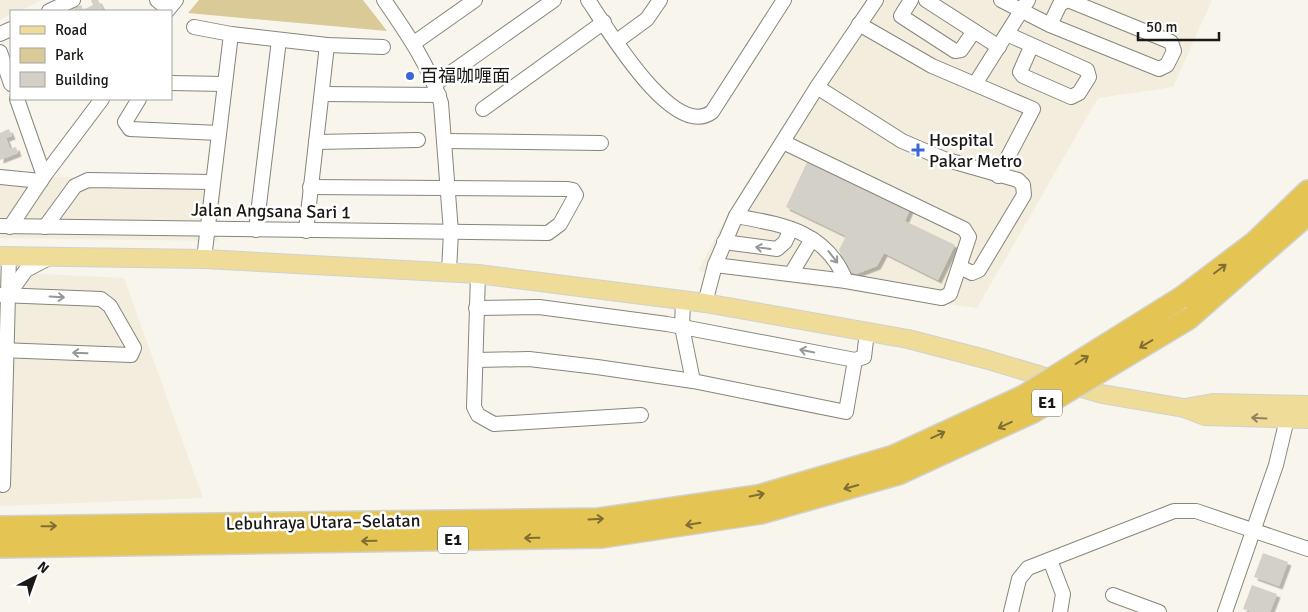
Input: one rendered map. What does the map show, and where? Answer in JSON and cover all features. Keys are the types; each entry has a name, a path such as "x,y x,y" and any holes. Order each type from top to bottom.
{"highway":[{"name":"Lebuhraya Utara–Selatan","path":"0,527 599,519 758,496 896,465 1024,396 1181,298 1255,242 1308,191"},
{"name":"Lebuhraya Utara–Selatan","path":"0,547 602,537 761,513 896,465 1033,412 1188,319 1308,214"}],"main road":[{"path":"5,256 204,259 478,274 705,303 867,332 949,349 1102,394 1184,408 1205,416 1308,419"},
{"path":"1184,408 1213,403 1308,405"}],"street":[{"path":"51,10 73,0"},
{"path":"157,0 170,7"},
{"path":"414,43 475,0"},
{"path":"322,94 437,90 554,0"},
{"path":"588,0 639,75 660,97 696,117 706,117 712,112 784,0"},
{"path":"705,303 715,265 736,216 817,87 876,0"},
{"path":"910,0 901,16 954,51 961,50 974,31"},
{"path":"926,0 999,47"},
{"path":"1001,0 1025,6 1050,25 1159,69 1167,65 1174,51 1171,42 1068,0 1060,4 1050,25"},
{"path":"388,2 414,43 437,90 446,141 451,232 449,271"},
{"path":"617,41 637,28 654,3"},
{"path":"975,84 1025,6"},
{"path":"483,109 604,22"},
{"path":"859,24 932,66 1034,109 998,176"},
{"path":"194,27 280,40 383,48"},
{"path":"204,259 231,34"},
{"path":"1007,34 1089,72 1089,77 1076,96 1071,97 1023,76 1020,72 1021,66 1031,46"},
{"path":"256,230 280,40"},
{"path":"306,231 327,45"},
{"path":"0,52 10,81"},
{"path":"172,83 224,84"},
{"path":"817,87 902,141 944,159 998,176 1018,180 1023,185 1024,195 979,270 972,273 960,267"},
{"path":"17,100 42,178"},
{"path":"5,226 101,100"},
{"path":"138,100 126,122 130,129 138,131 219,133"},
{"path":"316,142 418,140"},
{"path":"446,141 601,143"},
{"path":"715,265 846,281 942,298 950,294 969,237 964,230 784,142"},
{"path":"0,178 42,178"},
{"path":"45,227 75,186 88,180 212,182"},
{"path":"310,187 448,188"},
{"name":"Jalan Angsana Sari 1","path":"5,226 542,233 552,232 560,224 573,204 576,195 573,190 448,188"},
{"path":"736,216 792,230 812,240 833,256 846,281"},
{"path":"724,242 777,249 786,242 792,230"},
{"path":"791,274 812,240"},
{"path":"3,485 5,256"},
{"path":"4,295 26,270 52,257"},
{"path":"478,274 474,407 478,414 494,424 642,415"},
{"path":"0,282 4,295"},
{"path":"3,350 131,355 134,348 110,306 101,300 4,295"},
{"path":"683,300 682,327 693,381"},
{"path":"476,308 539,307 682,327 855,360 864,357 867,332"},
{"path":"476,360 528,359 559,362 693,381 846,412 855,360"},
{"path":"1225,612 1255,531 1276,465 1287,419"},
{"path":"1012,612 1018,579 1022,573 1034,566 1174,511 1196,511 1308,549"},
{"path":"1050,560 1063,594 1060,612"},
{"path":"1113,595 1159,612"}],"shaded area":[{"path":"0,0 43,0 20,10 10,10 10,15 0,20"},
{"name":"Hospital Pakar Metro","path":"866,0 1212,0 1173,87 1098,98 977,308 698,271 734,202"},
{"path":"0,174 221,185 218,241 0,238"},
{"path":"0,272 124,278 203,498 0,506"}],"green space":[{"path":"199,0 363,0 387,31 188,13"}],"building":[{"path":"91,0 98,0 103,10 83,10 93,5"},
{"path":"81,5 83,10 75,10 74,8"},
{"path":"9,129 12,136 6,138 10,149 16,147 18,153 0,160 0,133"},
{"path":"809,158 911,207 905,221 955,245 938,280 884,253 877,266 856,274 846,270 839,250 846,236 786,207"},
{"path":"1263,553 1288,562 1279,586 1254,577"},
{"path":"1252,585 1277,594 1270,612 1252,612 1243,609"}],"place":[{"name":"百福咖喱面","path":"410,76"},
{"name":"Hospital Pakar Metro","path":"918,150"}]}
